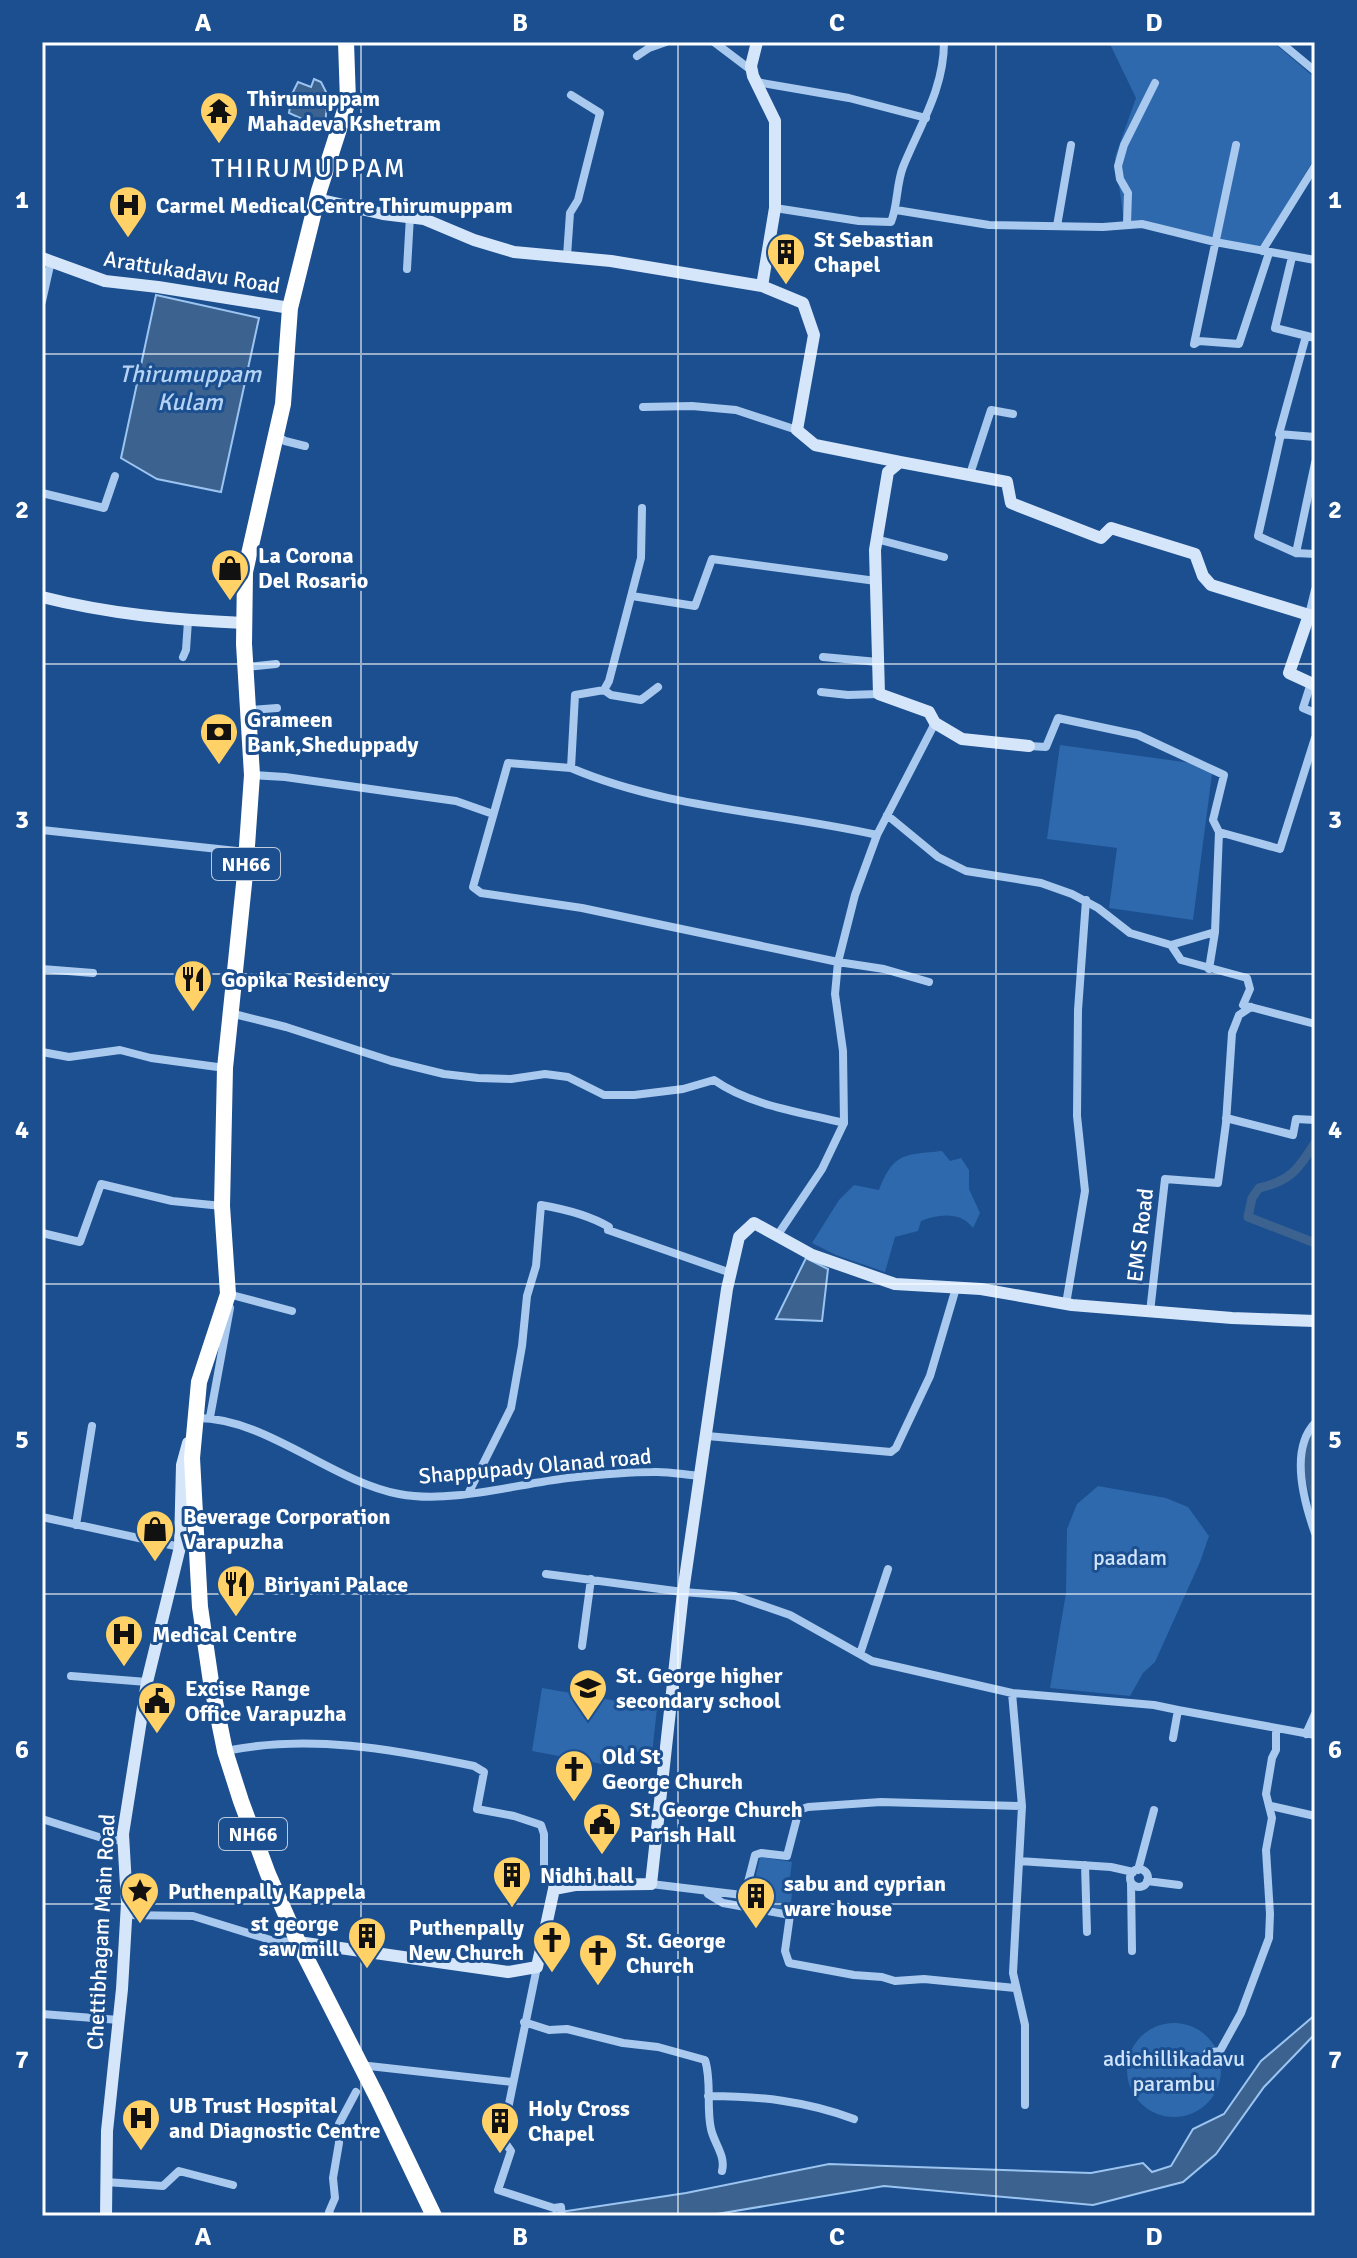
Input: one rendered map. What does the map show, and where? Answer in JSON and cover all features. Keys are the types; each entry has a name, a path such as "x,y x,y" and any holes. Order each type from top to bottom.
{"highway":[{"name":"NH66","path":"346,42 348,101 317,199 290,308 283,404 245,572 245,667 252,775 225,1068 222,1206 228,1294 199,1382 203,1418 192,1458 200,1607 225,1751 268,1874 298,1942 434,2216"}],"main road":[{"path":"757,42 754,76 775,121 775,208 762,286"},
{"path":"317,199 383,214 410,216 514,252 567,256 762,286 803,303 814,335 797,430 815,445 1007,482 1011,503 1101,538 1111,528 1195,554 1203,576 1211,585 1309,615 1289,673 1313,684"},
{"name":"Arattukadavu Road","path":"47,260 105,281 290,308"},
{"path":"900,462 888,472 876,539 879,694 929,712 935,723 962,739 1029,746"},
{"path":"42,597 86,608 188,621 244,623"},
{"path":"298,1942 508,1972 537,1967 554,1889 575,1885 651,1884 683,1592 731,1273 739,1237 754,1223 812,1255 895,1284 981,1289 1066,1304 1150,1312 1315,1321"},
{"name":"Chettibhagam Main Road","path":"106,2216 107,2131 119,2020 125,1915 124,1841 147,1682 180,1547 182,1465 203,1418"}],"street":[{"path":"637,56 666,42"},
{"path":"714,42 754,76 926,118"},
{"path":"775,208 880,224 891,222 903,169 940,80 944,42"},
{"path":"1280,42 1315,71"},
{"path":"1127,224 1128,193 1120,179 1118,166 1124,145 1155,83"},
{"path":"567,256 570,213 578,200 600,113 571,95"},
{"path":"1057,226 1071,145"},
{"path":"1236,145 1194,344 1199,341 1239,344 1266,252 1315,166"},
{"path":"896,210 989,225 1142,224 1215,242 1315,260"},
{"path":"407,269 410,216"},
{"path":"1292,257 1275,328 1310,337 1281,434 1258,536 1296,553 1315,554"},
{"path":"42,301 47,260"},
{"path":"643,407 692,406 736,410 797,430"},
{"path":"970,474 987,415 991,410 1013,414"},
{"path":"1281,434 1315,437"},
{"path":"276,435 285,441 305,446"},
{"path":"1296,553 1315,463"},
{"path":"42,493 104,508 115,476"},
{"path":"604,690 641,558 642,508"},
{"path":"876,539 944,557"},
{"path":"632,596 695,606 712,559 876,581"},
{"path":"1309,615 1315,590"},
{"path":"183,657 188,621"},
{"path":"823,657 878,662"},
{"path":"245,667 276,664"},
{"path":"1313,684 1303,708 1315,713"},
{"path":"571,768 575,695 604,690 611,695 641,700 658,687"},
{"path":"821,692 879,694"},
{"path":"248,710 277,708"},
{"path":"1029,746 1046,747 1058,718 1138,735 1224,775 1213,820 1219,832 1215,932 1209,969"},
{"path":"777,1236 822,1169 844,1123 843,1051 835,994 838,962 855,895 877,835 935,723"},
{"path":"1219,832 1280,849 1315,738"},
{"path":"877,835 817,822 666,798 598,780 571,768 508,763 473,887 481,893 582,908 884,969 929,982"},
{"path":"252,775 456,801 493,814"},
{"path":"887,815 938,857 966,871 1041,883 1086,900 1130,933 1171,945 1215,932"},
{"path":"42,830 247,852"},
{"path":"1066,1304 1085,1191 1077,1116 1078,1010 1086,900"},
{"path":"1171,945 1181,960 1247,978 1250,989 1243,1005 1315,1024"},
{"path":"42,969 93,973"},
{"path":"1251,1007 1239,1015 1232,1033 1226,1121 1293,1135 1296,1119 1315,1120"},
{"path":"230,1013 444,1074 511,1079 545,1074 568,1077 604,1095 683,1089 714,1080 728,1090 765,1104 844,1123"},
{"path":"42,1052 69,1057 120,1050 151,1058 225,1068"},
{"name":"EMS Road","path":"1150,1312 1165,1179 1218,1183 1226,1121"},
{"path":"42,1233 80,1242 101,1184 172,1201 222,1206"},
{"path":"469,1492 511,1408 527,1296 536,1266 541,1205 580,1214 605,1223 608,1230 731,1273"},
{"path":"707,1436 891,1452 896,1448 930,1376 956,1288"},
{"path":"228,1294 292,1311"},
{"name":"Shappupady Olanad road","path":"203,1418 261,1433 367,1485 399,1494 431,1497 526,1487 598,1475 655,1472 701,1476"},
{"path":"1315,1423 1306,1432 1302,1457 1304,1502 1315,1533"},
{"path":"76,1525 92,1426"},
{"path":"42,1517 180,1547"},
{"path":"860,1654 888,1569"},
{"path":"546,1574 735,1596 790,1615 872,1661 1012,1693 1154,1705 1310,1735 1315,1714"},
{"path":"582,1646 591,1579"},
{"path":"71,1676 147,1682"},
{"path":"1012,1693 1022,1806 1013,1973 1025,2025 1025,2105"},
{"path":"1173,1738 1178,1710"},
{"path":"1207,2053 1220,2051 1241,2013 1269,1938 1266,1850 1272,1818 1266,1794 1276,1750 1276,1730"},
{"path":"225,1751 273,1743 348,1745 396,1750 474,1766 484,1772 477,1809 541,1825 544,1867 554,1889"},
{"path":"651,1884 742,1895 755,1855 787,1856 799,1810 808,1807 881,1802 1022,1806"},
{"path":"1271,1806 1315,1816"},
{"path":"1132,1951 1131,1883 1154,1810"},
{"path":"42,1819 102,1838 124,1841"},
{"path":"1019,1861 1111,1867 1146,1873 1147,1881"},
{"path":"1085,1865 1087,1932"},
{"path":"1131,1883 1138,1887 1147,1881 1179,1885"},
{"path":"704,1891 723,1903 790,1915 785,1951 789,1963 895,1981 924,1979 1015,1988"},
{"path":"125,1915 193,1916 274,1941 298,1942"},
{"path":"537,1967 502,2138 511,2151 498,2190 554,2208 561,2207 562,2216"},
{"path":"42,2014 119,2020"},
{"path":"524,2022 549,2030 567,2029 623,2043 658,2047 705,2060 707,2107 711,2131 724,2162 722,2171"},
{"path":"359,2065 513,2082"},
{"path":"331,2216 329,2212 335,2198 333,2178 339,2124 356,2092"},
{"path":"708,2096 739,2095 797,2101 854,2119"},
{"path":"106,2182 163,2186 179,2171 233,2185"}],"green space":[{"path":"1109,42 1273,42 1315,78 1315,157 1261,247 1215,242 1145,220 1124,221 1115,157 1136,98"},
{"path":"1060,745 1213,766 1193,920 1109,908 1117,848 1047,839"},
{"path":"942,1151 950,1161 961,1158 969,1170 969,1189 980,1213 973,1228 956,1216 921,1221 918,1231 895,1237 885,1272 812,1243 839,1200 854,1185 879,1190 890,1168 902,1158"},
{"name":"paadam","path":"1098,1486 1166,1498 1188,1507 1209,1536 1155,1662 1143,1673 1130,1696 1050,1688 1066,1593 1067,1529 1077,1504"},
{"path":"542,1688 657,1708 652,1754 606,1748 602,1764 532,1751"},
{"path":"760,1857 792,1862 790,1910 750,1904"},
{"name":"adichillikadavu parambu","path":"1174,2023 1192,2026 1207,2037 1218,2052 1221,2070 1218,2088 1207,2103 1192,2114 1174,2117 1156,2114 1141,2103 1130,2088 1127,2070 1130,2052 1141,2037 1156,2026"}],"water":[{"path":"314,79 321,82 328,96 325,124 320,127 289,113 292,94 298,82 311,87"},
{"name":"Thirumuppam Kulam","path":"156,295 259,318 221,492 157,479 121,458"},
{"path":"806,1258 828,1269 822,1321 776,1319"},
{"path":"1315,2015 1315,2034 1264,2087 1216,2154 1183,2182 1093,2205 884,2186 705,2216 534,2216 686,2193 829,2164 1091,2173 1143,2163 1152,2172 1171,2166 1193,2129 1224,2114 1261,2061"}],"waterway":[{"path":"1315,1143 1286,1178 1259,1188 1252,1198 1248,1217 1315,1243"},
{"path":"1315,1431 1309,1454 1309,1472 1315,1497"}],"place":[{"name":"Thirumuppam Mahadeva Kshetram","path":"219,145"},
{"name":"Carmel Medical Centre Thirumuppam","path":"128,239"},
{"name":"St Sebastian Chapel","path":"786,286"},
{"name":"La Corona Del Rosario","path":"230,602"},
{"name":"Grameen Bank,Sheduppady","path":"219,766"},
{"name":"Gopika Residency","path":"193,1013"},
{"name":"Beverage Corporation Varapuzha","path":"155,1563"},
{"name":"Biriyani Palace","path":"236,1618"},
{"name":"Medical Centre","path":"124,1668"},
{"name":"St. George higher secondary school","path":"588,1722"},
{"name":"Excise Range Office Varapuzha","path":"157,1735"},
{"name":"Old St George Church","path":"574,1803"},
{"name":"St. George Church Parish Hall","path":"602,1856"},
{"name":"Nidhi hall","path":"512,1909"},
{"name":"Puthenpally Kappela","path":"140,1925"},
{"name":"sabu and cyprian ware house","path":"756,1930"},
{"name":"st george saw mill","path":"367,1970"},
{"name":"Puthenpally New Church","path":"552,1974"},
{"name":"St. George Church","path":"598,1987"},
{"name":"UB Trust Hospital and Diagnostic Centre","path":"141,2152"},
{"name":"Holy Cross Chapel","path":"500,2155"}],"district":[{"name":"THIRUMUPPAM","path":"309,169"}]}
